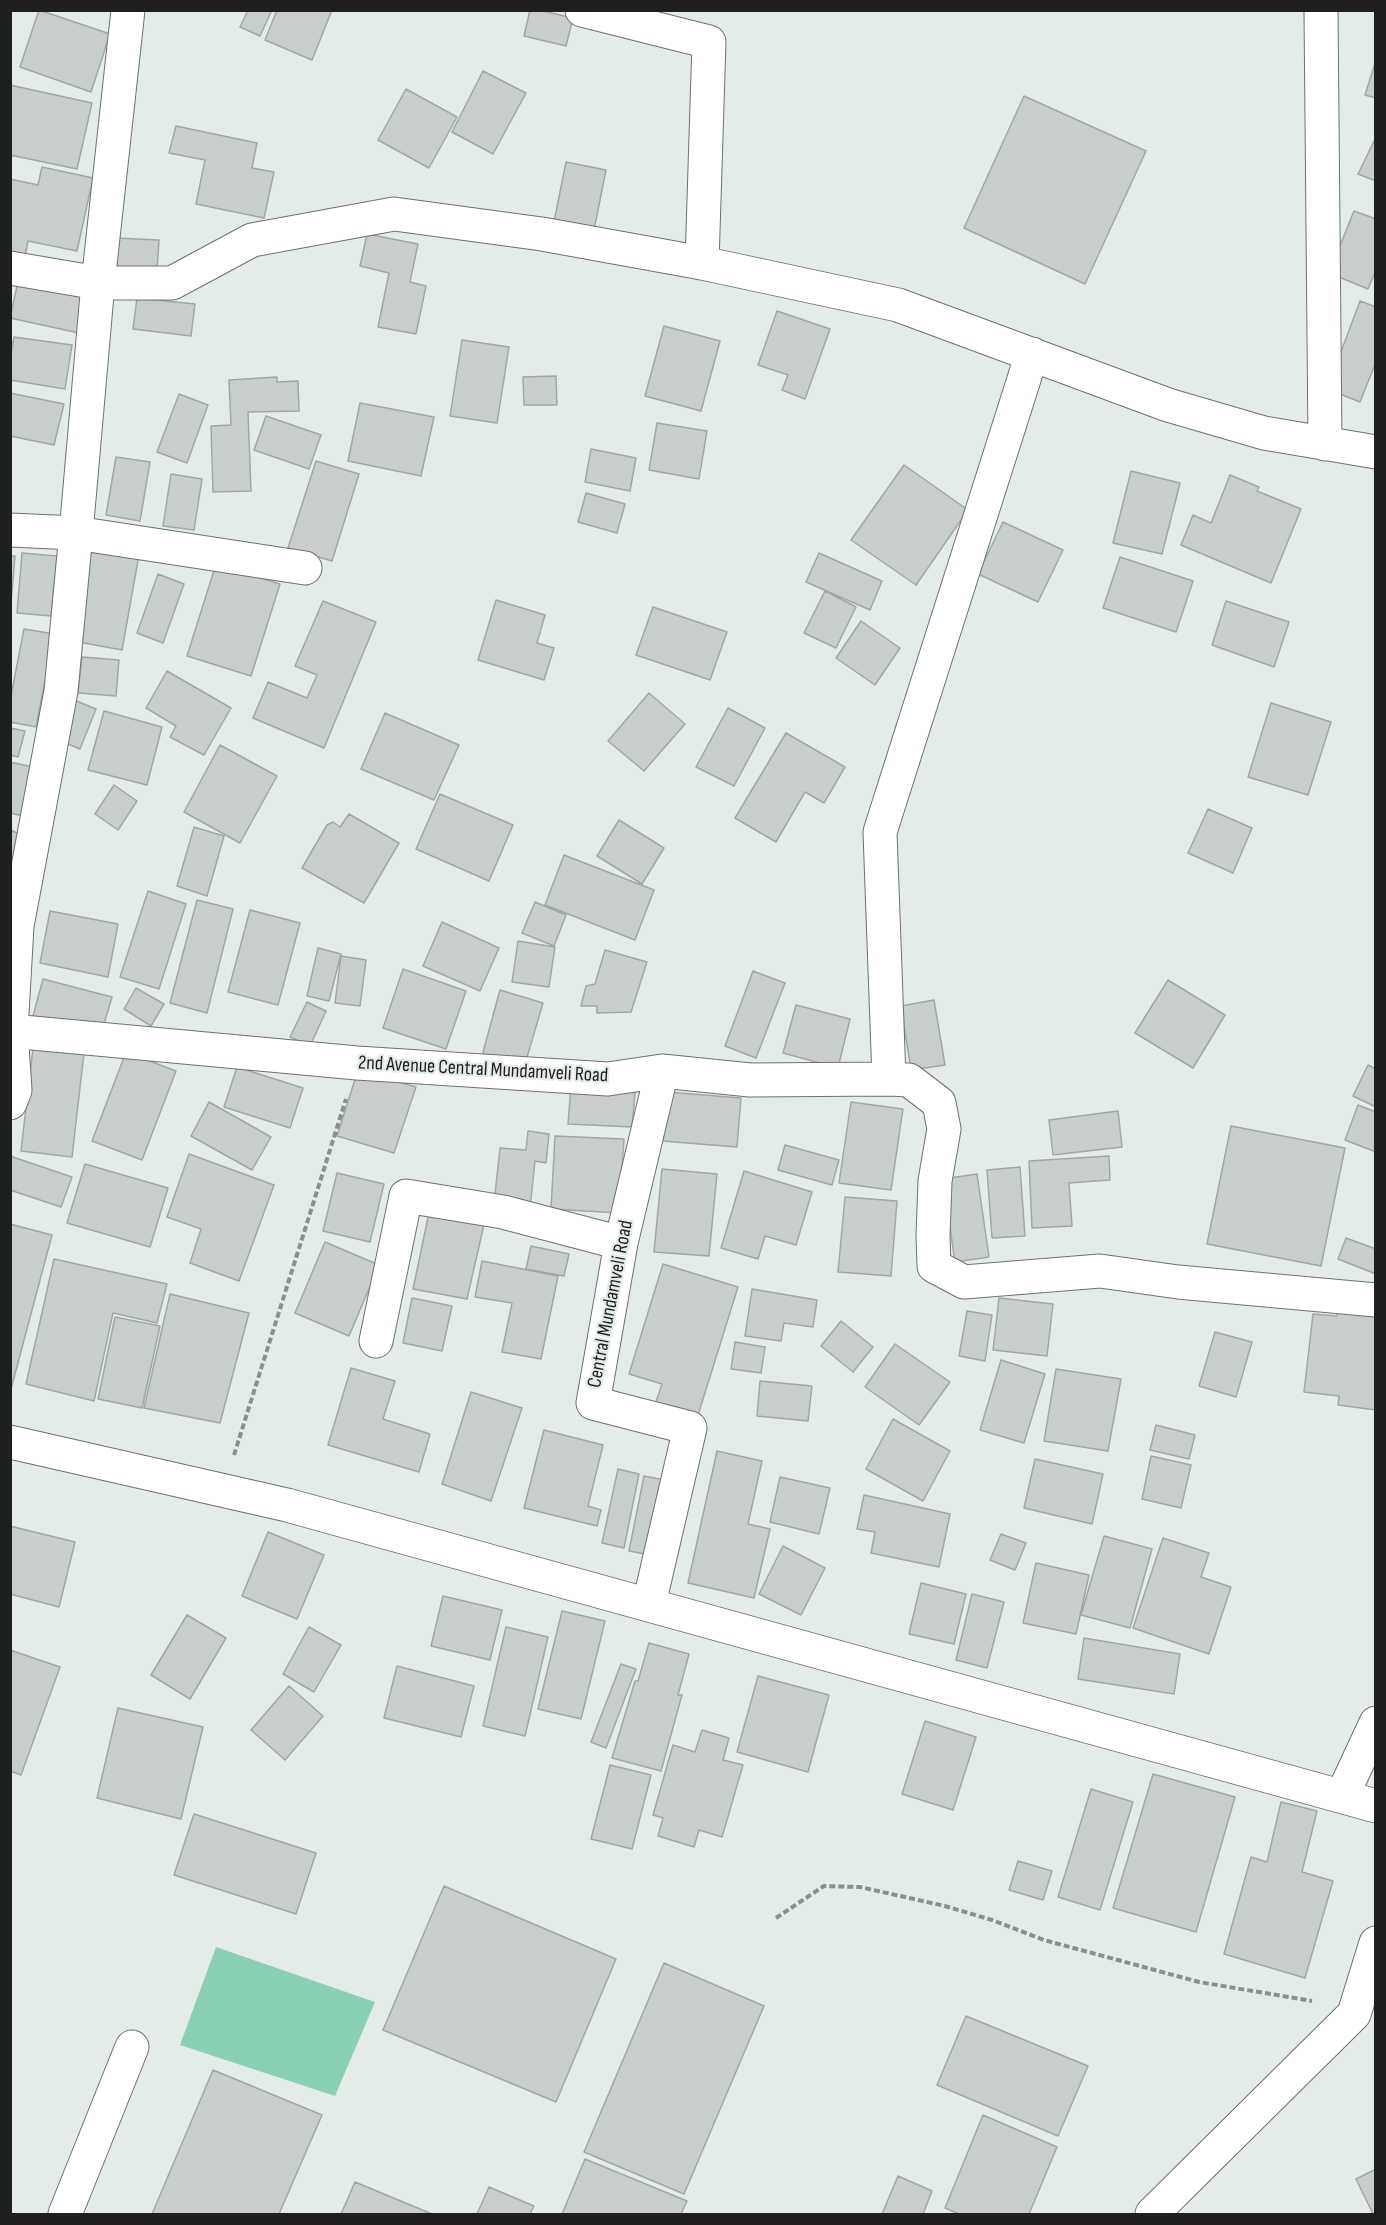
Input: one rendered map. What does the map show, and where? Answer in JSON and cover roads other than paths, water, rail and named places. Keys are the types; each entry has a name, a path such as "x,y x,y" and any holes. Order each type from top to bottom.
{"street":[{"path":"10,1103 15,1090 11,1031 14,926 61,691 98,283 128,10"},
{"path":"582,10 709,42 702,263"},
{"path":"1321,10 1325,444"},
{"path":"10,268 98,283 172,284 252,240 394,214 542,234 702,263 898,305 1168,405 1264,433 1376,452"},
{"path":"889,1079 880,832 1032,354"},
{"path":"10,530 76,534 305,568"},
{"name":"2nd Avenue Central Mundamveli Road","path":"11,1031 357,1063 608,1079 662,1071 750,1080 909,1080 939,1103 944,1129 935,1181 934,1266 964,1282 1100,1271 1178,1282 1376,1300"},
{"name":"Central Mundamveli Road","path":"649,1604 690,1428 593,1403 621,1243 662,1071"},
{"path":"376,1341 406,1196 503,1212 621,1243"},
{"path":"10,1442 298,1508 1376,1806"},
{"path":"1342,1796 1376,1723"},
{"path":"1152,2214 1363,2012 1376,1943"},
{"path":"65,2214 132,2047"}]}
